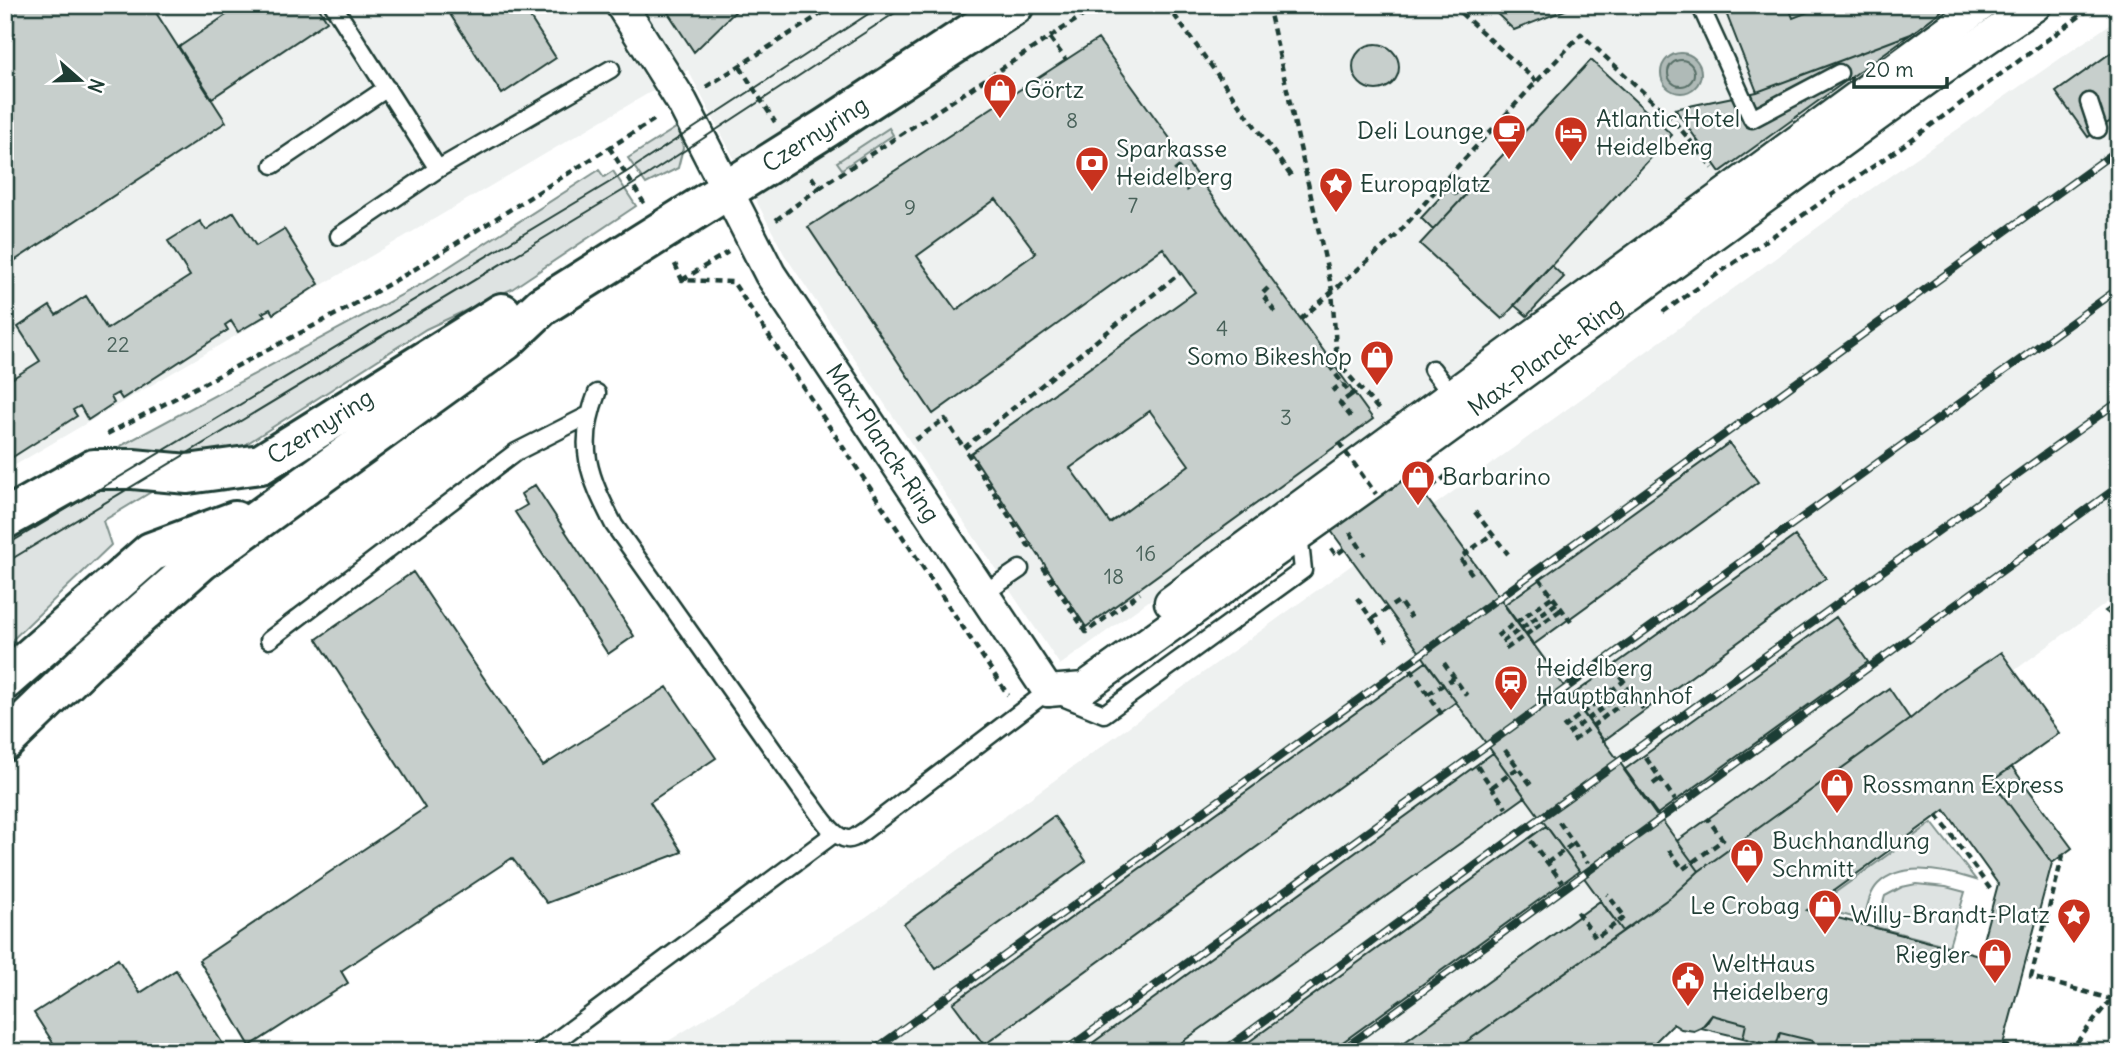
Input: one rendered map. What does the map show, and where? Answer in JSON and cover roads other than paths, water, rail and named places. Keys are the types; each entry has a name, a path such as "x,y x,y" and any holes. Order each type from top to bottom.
{"main road":[{"name":"Czernyring","path":"5,741 92,657 181,579 276,505 505,341 542,306 1014,5"},
{"name":"Czernyring","path":"5,519 94,470 133,469 188,474 261,464 503,313 542,306"},
{"name":"Czernyring","path":"9,677 152,552 276,505"}],"street":[{"name":"Max-Planck-Ring","path":"621,5 681,102 770,274 1048,691"},
{"name":"Max-Planck-Ring","path":"1048,691 1600,285 1742,169 1982,5"},
{"name":"Max-Planck-Ring","path":"1048,691 1084,688 1933,75 2036,5"}],"lane":[{"path":"333,5 438,169"},
{"path":"1700,5 1752,120 1839,73"},
{"path":"339,236 438,169 611,69"},
{"path":"273,165 387,88"},
{"path":"2089,102 2098,129"},
{"path":"1432,369 1452,395"},
{"path":"597,393 589,415 586,447 592,482 614,524 835,833 845,839 853,839 1048,691"},
{"path":"269,640 516,452 589,415"},
{"path":"983,594 1020,569"},
{"path":"541,1052 835,833"}],"water":[{"path":"1681,53 1695,59 1701,73 1695,87 1681,93 1667,87 1661,73 1667,59"}],"tram line":[{"path":"5,546 625,173 882,5"},
{"path":"5,563 632,185 907,5"},
{"path":"2107,1052 2119,1036"}],"railway":[{"path":"871,1052 2119,149"},
{"path":"1063,1052 2119,288"},
{"path":"1222,1052 1518,834 2119,401"},
{"path":"1339,1052 2119,486"}],"place":[{"name":"Görtz","path":"1000,120"},
{"name":"Deli Lounge","path":"1509,161"},
{"name":"Atlantic Hotel Heidelberg","path":"1571,163"},
{"name":"Sparkasse Heidelberg","path":"1092,193"},
{"name":"Europaplatz","path":"1336,214"},
{"name":"Somo Bikeshop","path":"1377,387"},
{"name":"Barbarino","path":"1418,507"},
{"name":"Heidelberg Hauptbahnhof","path":"1511,712"},
{"name":"Rossmann Express","path":"1837,815"},
{"name":"Buchhandlung Schmitt","path":"1747,885"},
{"name":"Le Crobag","path":"1825,936"},
{"name":"Willy-Brandt-Platz","path":"2074,945"},
{"name":"Riegler","path":"1995,985"},
{"name":"WeltHaus Heidelberg","path":"1688,1008"}]}
